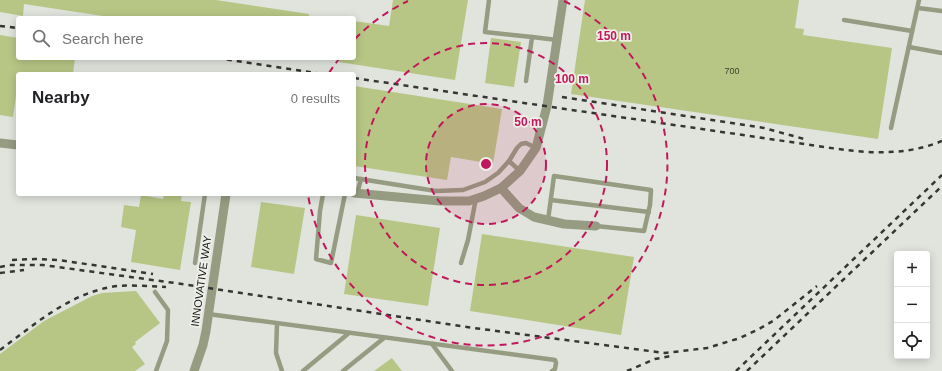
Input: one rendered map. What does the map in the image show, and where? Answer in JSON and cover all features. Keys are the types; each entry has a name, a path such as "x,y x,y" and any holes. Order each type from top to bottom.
{"street":[{"path":"356,194 440,201 469,201 501,188 520,171 536,148 547,106 563,0"},
{"path":"0,143 16,145"},
{"path":"501,188 519,208 534,217 564,224 596,226"},
{"name":"INNOVATIVE WAY","path":"194,371 203,345 226,196"}],"lane":[{"path":"489,0 486,32 557,40"},
{"path":"891,128 919,0"},
{"path":"918,8 942,11"},
{"path":"844,20 912,31"},
{"path":"526,81 532,37"},
{"path":"909,48 942,53"},
{"path":"356,178 436,191 463,190 485,182 498,173 509,161 517,148 522,144 526,143 536,148"},
{"path":"509,161 520,171"},
{"path":"548,220 554,176 651,190 650,205 644,231 596,226"},
{"path":"356,194 361,179"},
{"path":"463,190 465,201"},
{"path":"195,263 205,196"},
{"path":"323,196 316,259 331,263 345,196"},
{"path":"461,264 468,240 476,198"},
{"path":"551,200 648,212"},
{"path":"154,292 168,310 167,341 156,371"},
{"path":"208,314 555,360 555,369 552,371"},
{"path":"277,324 276,354 282,371"},
{"path":"302,371 349,333"},
{"path":"343,371 384,338"},
{"path":"432,344 452,371"}],"building":[{"path":"0,0 216,0 309,14 309,16 103,16 24,4 23,16 0,12"},
{"path":"393,0 468,0 455,80 339,62 339,60 356,60 356,21 389,26"},
{"path":"585,0 799,0 795,28 804,29 803,35 892,48 878,139 571,94"},
{"path":"0,35 16,38 16,60 75,60 73,72 16,72 16,95 13,117 0,115"},
{"path":"491,38 521,42 514,87 485,83"},
{"path":"356,86 502,109 493,164 451,157 447,180 356,166"},
{"path":"141,196 163,199 164,196 182,196 181,201 191,202 180,270 131,262 136,230 121,227 124,205 139,207"},
{"path":"261,202 305,208 294,274 251,267"},
{"path":"356,215 440,228 428,306 344,294"},
{"path":"482,234 634,257 621,335 470,311"},
{"path":"136,291 160,323 135,342 136,344 132,347 145,364 135,371 0,371 0,354 44,321 92,296 102,293"},
{"path":"392,358 402,371 374,371"}],"railway":[{"path":"0,26 16,28"},
{"path":"230,60 309,72"},
{"path":"356,78 845,150 876,152 900,151 922,148 942,141"},
{"path":"562,97 764,128 808,140"},
{"path":"736,371 942,175"},
{"path":"747,371 942,186"},
{"path":"12,260 59,260 153,274"},
{"path":"0,267 9,265 43,265 182,284 474,328 665,353 707,348 740,338 773,321 817,286"},
{"path":"0,273 24,270"},
{"path":"0,350 54,310 84,295 100,289 117,286 166,287"},
{"path":"627,371 655,359 671,356"}]}
